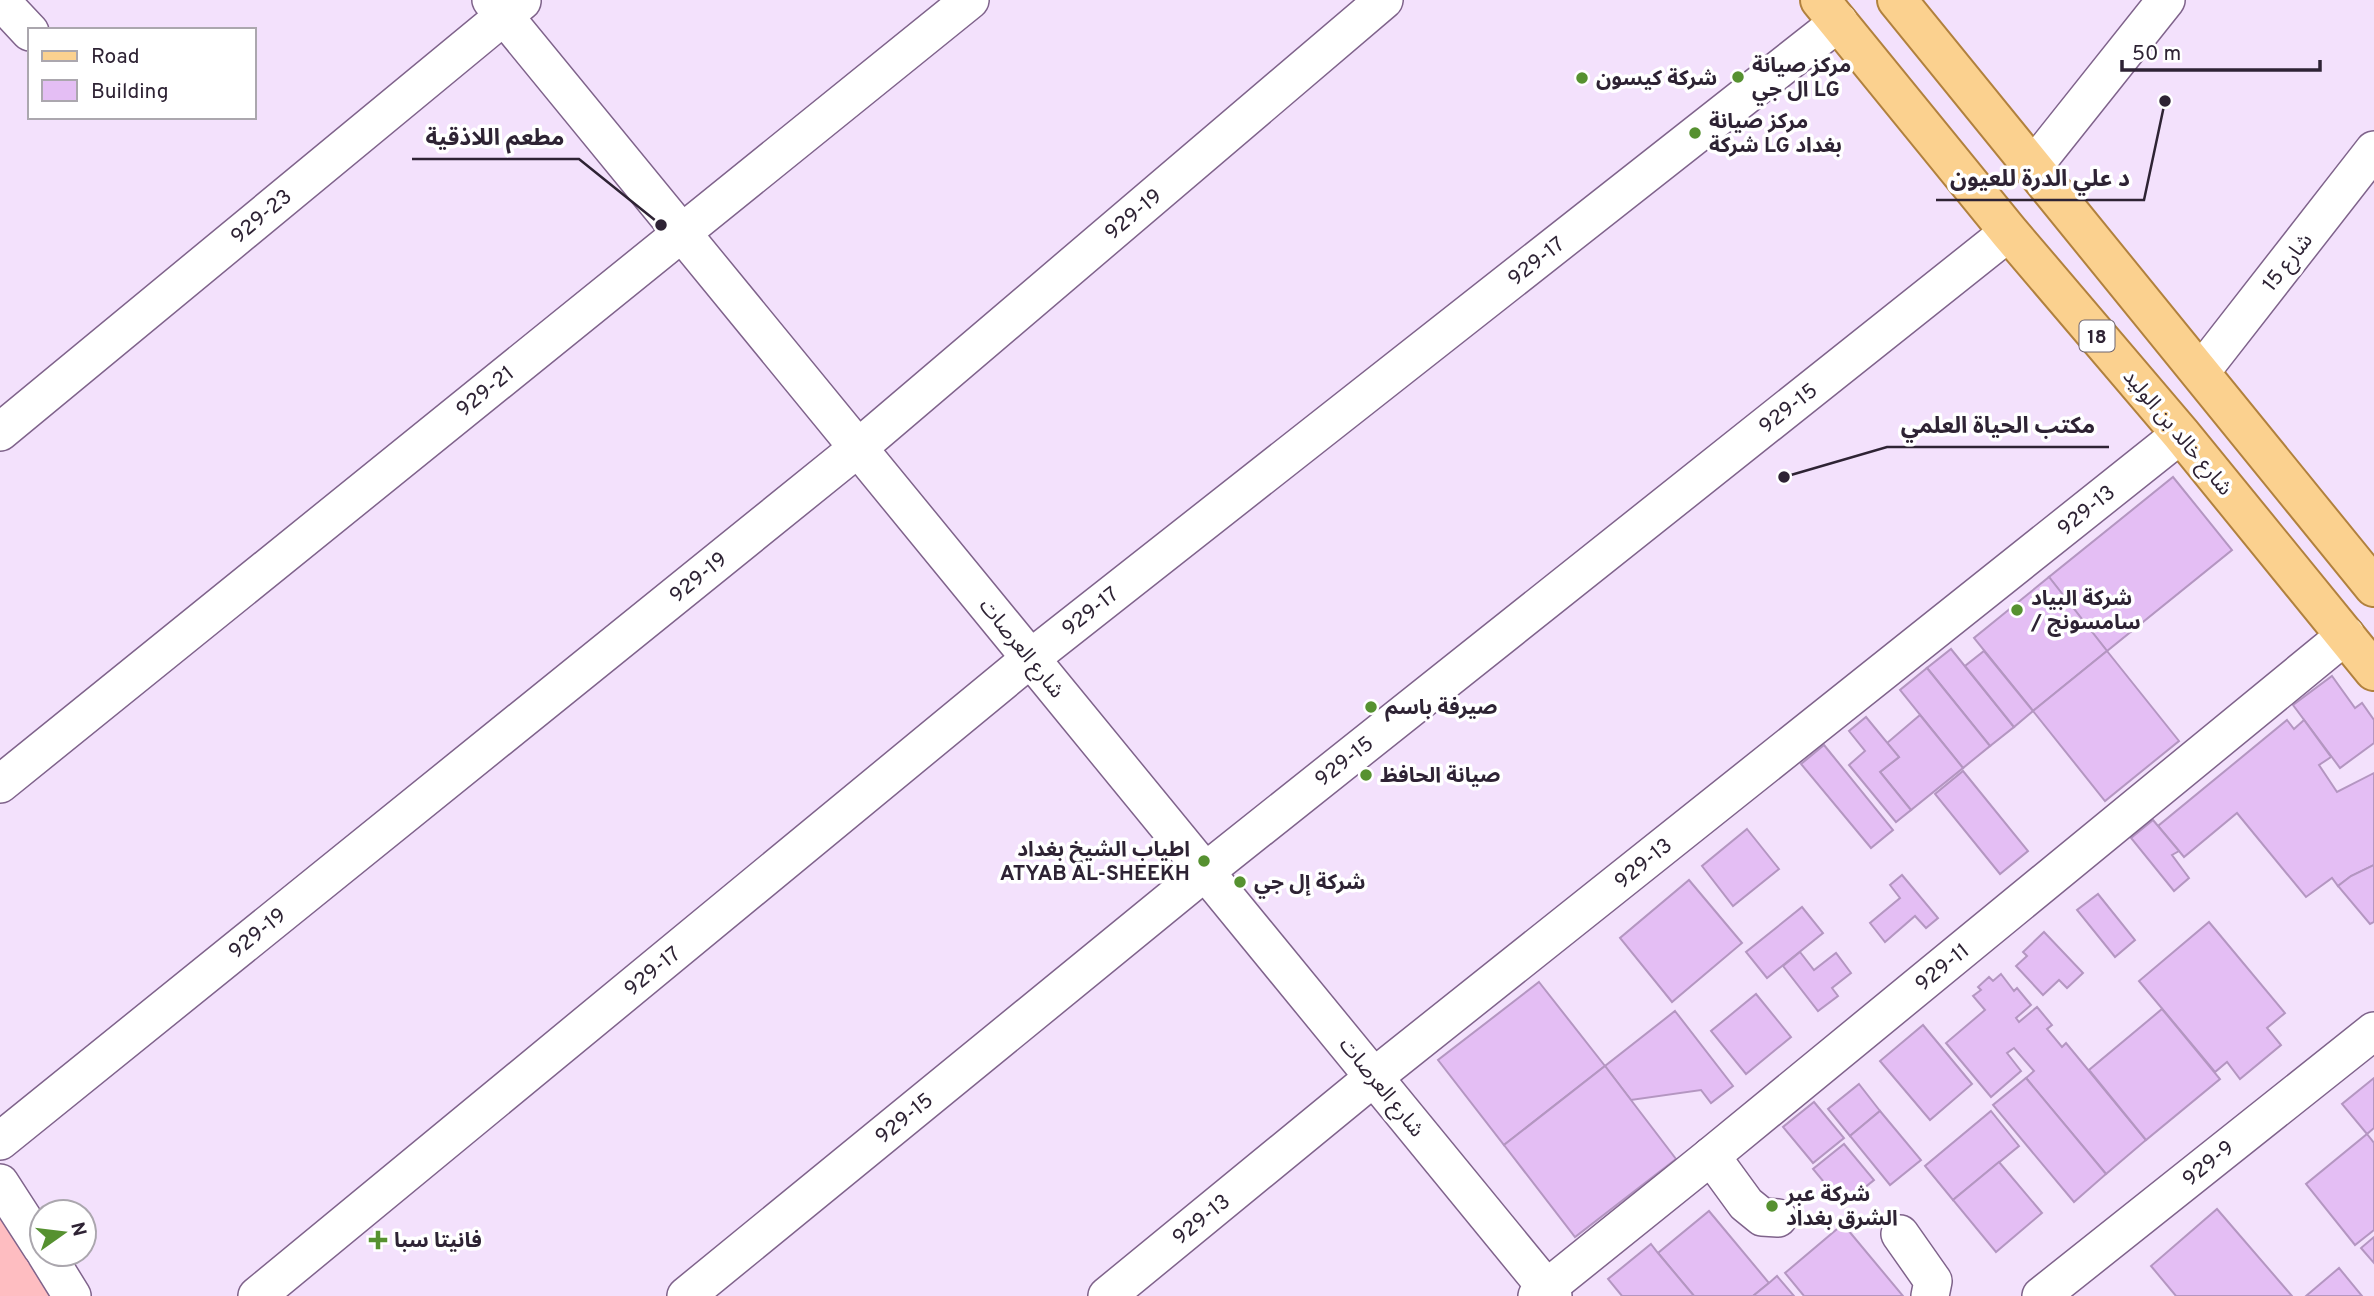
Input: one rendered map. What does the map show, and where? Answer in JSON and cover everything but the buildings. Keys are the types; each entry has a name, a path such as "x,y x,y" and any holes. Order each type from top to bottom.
{"main road":[{"path":"1897,0 2373,582"},
{"name":"شارع خالد بن الوليد","path":"1829,11 2374,671"}],"street":[{"path":"0,0 28,30"},
{"name":"929-21","path":"0,783 970,0"},
{"name":"929-19","path":"0,1141 858,447 1384,0"},
{"path":"2033,167 2166,0"},
{"name":"شارع العرصات","path":"506,5 682,232 1374,1077 1545,1293"},
{"name":"929-23","path":"0,432 506,5"},
{"name":"929-17","path":"257,1296 1031,658 1829,11"},
{"name":"شارع 15","path":"2200,373 2374,150"},
{"name":"929-15","path":"686,1296 1206,871 2009,232"},
{"name":"929-13","path":"1107,1296 1374,1077 2181,434"},
{"name":"929-11","path":"1545,1293 2346,635"},
{"name":"929-9","path":"2041,1296 2374,1031"},
{"path":"1711,1156 1746,1204 1762,1217 1778,1218"},
{"path":"0,1183 28,1226"},
{"path":"1900,1234 1933,1282 1930,1296"},
{"path":"55,1268 72,1296"}],"shaded area":[{"path":"0,1174 28,1218 28,1268 60,1268 78,1296 0,1296"}],"place":[{"name":"مركز صيانة ال جي LG","path":"1738,77"},
{"name":"شركة كيسون","path":"1582,78"},
{"name":"د علي الدرة للعيون","path":"2165,101"},
{"name":"مركز صيانة شركة LG بغداد","path":"1695,133"},
{"name":"مطعم اللاذقية","path":"661,225"},
{"name":"مكتب الحياة العلمي","path":"1784,477"},
{"name":"شركة البياد / سامسونج","path":"2017,610"},
{"name":"صيرفة باسم","path":"1371,707"},
{"name":"صيانة الحافظ","path":"1366,775"},
{"name":"اطياب الشيخ بغداد ATYAB AL-SHEEKH","path":"1204,861"},
{"name":"شركة إل جي","path":"1240,882"},
{"name":"شركة عبر الشرق بغداد","path":"1772,1206"},
{"name":"فانيتا سبا","path":"378,1240"}]}
